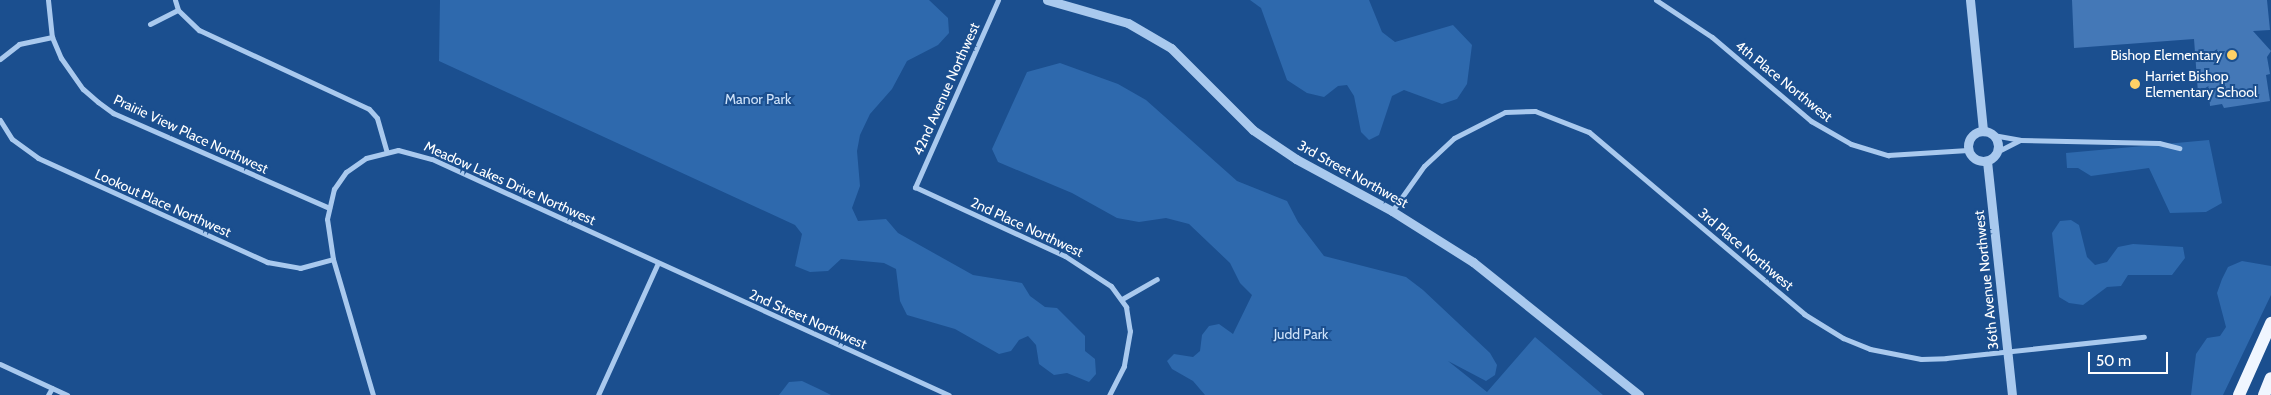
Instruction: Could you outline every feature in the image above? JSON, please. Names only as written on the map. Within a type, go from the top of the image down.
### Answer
[{"type":"main road","points":[[2239,395],[2271,322]]},
{"type":"main road","points":[[2264,395],[2271,378]]},
{"type":"street","name":"Prairie View Place Northwest","points":[[48,0],[52,37],[70,73],[83,89],[113,112],[329,208]]},
{"type":"street","points":[[175,0],[178,10],[200,30],[368,109],[377,118],[387,152]]},
{"type":"street","name":"42nd Avenue Northwest","points":[[915,187],[998,0]]},
{"type":"street","name":"3rd Street Northwest","points":[[1046,0],[1101,14],[1151,35],[1192,67],[1253,130],[1273,145],[1392,210],[1515,294],[1639,395]]},
{"type":"street","name":"4th Place Northwest","points":[[1656,0],[1712,37],[1811,121],[1851,144],[1888,155],[1968,150]]},
{"type":"street","points":[[1970,0],[1983,131]]},
{"type":"street","points":[[150,24],[178,10]]},
{"type":"street","points":[[0,59],[19,44],[52,37]]},
{"type":"street","name":"3rd Place Northwest","points":[[1392,210],[1431,159],[1470,128],[1506,112],[1548,113],[1601,142],[1804,314],[1843,338],[1870,349],[1921,358],[2008,353],[2144,337]]},
{"type":"street","name":"Lookout Place Northwest","points":[[0,120],[2,130],[38,158],[267,262],[292,269],[333,259]]},
{"type":"street","points":[[1983,131],[1968,141],[1968,150],[1976,158],[1987,161],[1996,153],[2020,140]]},
{"type":"street","points":[[1983,131],[2020,140],[2159,143],[2179,148]]},
{"type":"street","points":[[1993,134],[1998,144],[1996,153]]},
{"type":"street","name":"Meadow Lakes Drive Northwest","points":[[373,395],[333,259],[329,208],[346,172],[366,158],[387,152],[418,153],[658,262]]},
{"type":"street","name":"36th Avenue Northwest","points":[[1987,161],[2012,395]]},
{"type":"street","name":"2nd Place Northwest","points":[[915,187],[1079,263],[1122,299]]},
{"type":"street","points":[[598,395],[658,262]]},
{"type":"street","name":"2nd Street Northwest","points":[[658,262],[949,395]]},
{"type":"street","points":[[1109,395],[1116,383],[1130,340],[1130,320],[1122,299],[1157,279]]},
{"type":"street","points":[[0,364],[67,395]]},
{"type":"street","points":[[48,395],[52,388]]},
{"type":"green space","name":"Manor Park","points":[[440,0],[929,0],[948,18],[949,33],[938,45],[907,61],[892,89],[870,114],[860,135],[857,151],[860,186],[852,208],[858,221],[886,219],[898,233],[973,275],[1022,283],[1030,296],[1045,307],[1057,308],[1085,336],[1085,351],[1095,359],[1096,374],[1089,382],[1067,373],[1054,375],[1039,364],[1036,345],[1028,336],[1019,340],[1011,351],[999,354],[955,329],[907,315],[900,301],[896,269],[884,263],[841,259],[828,271],[810,272],[795,266],[802,234],[795,225],[439,61]]},
{"type":"green space","points":[[1250,0],[1369,0],[1382,32],[1395,42],[1453,25],[1472,45],[1467,84],[1457,99],[1442,104],[1404,90],[1392,96],[1379,135],[1369,140],[1361,132],[1354,96],[1347,85],[1338,86],[1324,97],[1307,93],[1287,80],[1261,8]]},
{"type":"green space","name":"Judd Park","points":[[1060,63],[1118,84],[1146,100],[1237,181],[1287,201],[1298,222],[1324,256],[1406,277],[1423,290],[1490,353],[1497,365],[1495,375],[1486,381],[1448,361],[1487,392],[1535,337],[1603,395],[1205,395],[1193,381],[1172,369],[1167,361],[1174,354],[1193,357],[1200,351],[1202,335],[1209,326],[1219,324],[1233,334],[1252,295],[1240,283],[1230,263],[1189,224],[1166,218],[1139,222],[1117,218],[1072,193],[998,162],[992,149],[1027,72]]},
{"type":"green space","points":[[2209,140],[2222,203],[2206,212],[2170,213],[2149,168],[2091,176],[2078,168],[2067,168],[2066,153]]},
{"type":"green space","points":[[2071,220],[2079,225],[2087,257],[2095,265],[2107,262],[2118,247],[2133,244],[2183,247],[2185,258],[2172,275],[2128,275],[2121,286],[2107,287],[2083,305],[2069,303],[2059,297],[2052,233],[2060,221]]},
{"type":"green space","points":[[2242,261],[2271,266],[2271,295],[2223,395],[2191,395],[2196,354],[2207,338],[2220,336],[2226,327],[2217,293],[2222,279],[2228,267]]},
{"type":"green space","points":[[802,381],[831,395],[779,395],[789,382]]},
{"type":"building","name":"Bishop Elementary","points":[[2072,0],[2267,0],[2270,30],[2253,31],[2271,51],[2267,57],[2270,74],[2266,75],[2270,101],[2224,108],[2222,104],[2210,106],[2209,92],[2198,93],[2194,39],[2074,48]]},
{"type":"place","name":"Bishop Elementary","points":[[2232,55]]},
{"type":"place","name":"Harriet Bishop Elementary School","points":[[2135,84]]}]
